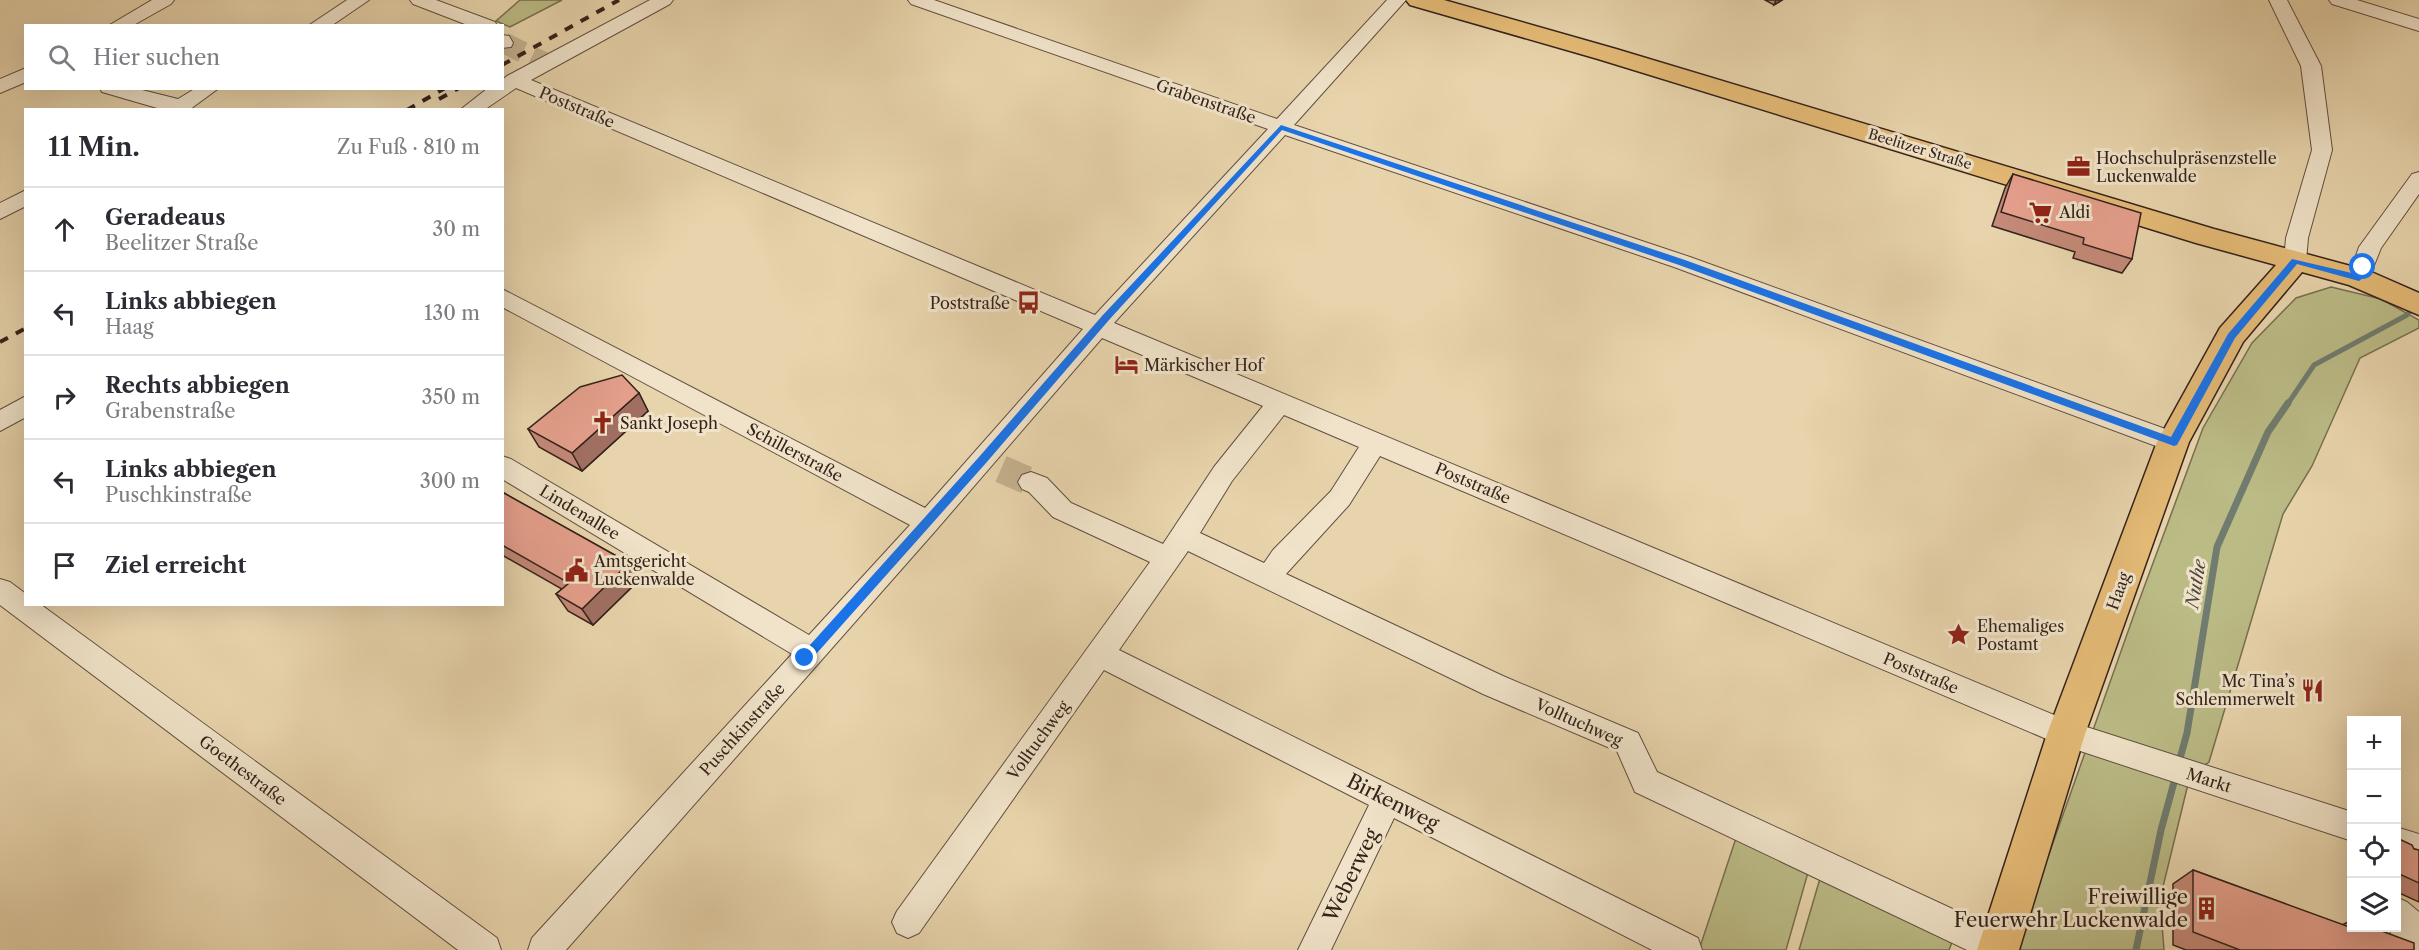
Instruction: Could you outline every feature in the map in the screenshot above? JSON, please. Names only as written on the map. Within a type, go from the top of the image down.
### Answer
[{"type":"main road","name":"Beelitzer Straße","points":[[1418,0],[1606,54],[2206,236],[2359,278],[2412,301]]},
{"type":"main road","name":"Haag","points":[[1999,949],[2066,734],[2174,442],[2231,336],[2295,261]]},
{"type":"street","points":[[121,24],[165,0]]},
{"type":"street","points":[[320,24],[360,0]]},
{"type":"street","points":[[419,0],[483,24]]},
{"type":"street","points":[[506,86],[664,0]]},
{"type":"street","name":"Grabenstraße","points":[[917,0],[1281,127],[1682,262],[2174,442]]},
{"type":"street","name":"Puschkinstraße","points":[[544,950],[928,522],[992,464],[1098,327],[1397,0]]},
{"type":"street","points":[[2278,0],[2311,66],[2322,150],[2297,238],[2295,261]]},
{"type":"street","points":[[2338,0],[2419,25]]},
{"type":"street","points":[[0,65],[24,69]]},
{"type":"street","points":[[0,87],[24,75]]},
{"type":"street","name":"Poststraße","points":[[506,86],[1280,402],[2066,734]]},
{"type":"street","points":[[117,90],[178,108],[207,90]]},
{"type":"street","points":[[473,108],[500,90]]},
{"type":"street","points":[[2359,278],[2370,247],[2419,179]]},
{"type":"street","points":[[0,212],[24,198]]},
{"type":"street","name":"Schillerstraße","points":[[504,298],[928,522]]},
{"type":"street","name":"Volltuchweg","points":[[908,922],[1175,548],[1223,474],[1280,402]]},
{"type":"street","points":[[0,422],[24,406]]},
{"type":"street","points":[[1269,578],[1282,558],[1340,498],[1375,442]]},
{"type":"street","name":"Lindenallee","points":[[504,467],[812,651]]},
{"type":"street","name":"Volltuchweg","points":[[1031,482],[1038,485],[1062,510],[1269,578],[1493,685],[1628,742],[1646,782],[1999,949]]},
{"type":"street","name":"Goethestraße","points":[[0,590],[485,950]]},
{"type":"street","name":"Birkenweg","points":[[1100,654],[1686,950]]},
{"type":"street","name":"Markt","points":[[2066,734],[2347,825]]},
{"type":"street","name":"Weberweg","points":[[1314,950],[1388,799]]},
{"type":"street","points":[[2401,843],[2419,849]]},
{"type":"street","points":[[2401,917],[2408,924],[2405,950]]},
{"type":"green space","points":[[520,0],[562,0],[510,27],[496,21]]},
{"type":"green space","points":[[2331,287],[2381,299],[2419,320],[2419,328],[2360,358],[2312,466],[2283,514],[2209,762],[2190,776],[2160,899],[2164,950],[2015,950],[2203,428],[2252,343],[2296,298]]},
{"type":"green space","points":[[1737,835],[1809,869],[1786,950],[1699,950]]},
{"type":"green space","points":[[1821,875],[1954,937],[1949,950],[1799,950]]},
{"type":"building","points":[[2013,174],[2141,213],[2132,259],[2083,244],[2084,238],[2001,212]]},
{"type":"building","points":[[622,375],[639,393],[572,453],[528,429],[580,387]]},
{"type":"building","name":"Amtsgericht Luckenwalde","points":[[504,493],[629,563],[582,609],[556,594],[569,583],[504,546]]},
{"type":"building","points":[[2401,840],[2419,850],[2419,883],[2401,875]]},
{"type":"building","points":[[2193,870],[2347,926],[2347,932],[2384,932],[2414,943],[2414,950],[2240,950],[2193,932]]},
{"type":"waterway","name":"Nuthe","points":[[2287,405],[2314,365],[2407,315],[2419,300]]},
{"type":"waterway","name":"Nuthe","points":[[2179,762],[2187,733],[2217,547],[2268,432],[2288,403]]},
{"type":"waterway","name":"Nuthe","points":[[2136,950],[2161,830],[2176,775]]},
{"type":"tunnel","points":[[504,43],[545,63]]},
{"type":"tunnel","points":[[1001,469],[1031,482]]},
{"type":"railway","points":[[504,64],[619,0]]},
{"type":"railway","points":[[410,108],[442,90]]},
{"type":"railway","points":[[439,99],[455,90]]},
{"type":"railway","points":[[0,342],[24,329]]},
{"type":"place","name":"Hochschulpräsenzstelle Luckenwalde","points":[[2078,167]]},
{"type":"place","name":"Aldi","points":[[2041,212]]},
{"type":"place","name":"Poststraße","points":[[1028,303]]},
{"type":"place","name":"Märkischer Hof","points":[[1126,365]]},
{"type":"place","name":"Sankt Joseph","points":[[602,423]]},
{"type":"place","name":"Amtsgericht Luckenwalde","points":[[576,570]]},
{"type":"place","name":"Ehemaliges Postamt","points":[[1959,635]]},
{"type":"place","name":"Mc Tina’s Schlemmerwelt","points":[[2313,690]]},
{"type":"place","name":"Freiwillige Feuerwehr Luckenwalde","points":[[2206,908]]},
{"type":"route","points":[[805,658],[983,460],[1106,318],[1281,127],[1682,262],[2174,442],[2231,336],[2278,284],[2295,261],[2359,278],[2363,267]]}]
